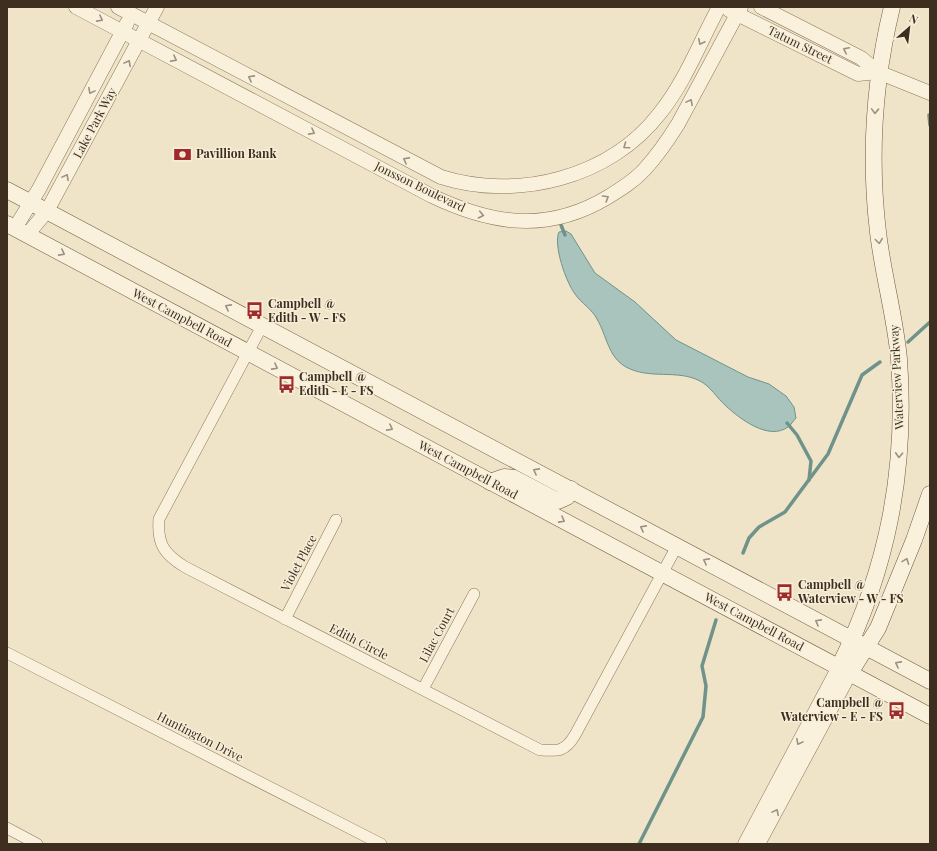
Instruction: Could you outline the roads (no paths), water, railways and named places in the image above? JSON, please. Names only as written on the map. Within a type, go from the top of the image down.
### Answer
[{"type":"main road","name":"Waterview Parkway","points":[[845,670],[852,640],[869,600],[883,553],[893,508],[899,457],[900,400],[898,354],[892,305],[880,248],[875,204],[873,158],[878,72],[892,7]]},
{"type":"main road","points":[[7,190],[930,681]]},
{"type":"main road","name":"West Campbell Road","points":[[16,229],[930,716]]},
{"type":"main road","points":[[490,482],[504,477],[514,478],[558,500],[567,497],[571,490]]},
{"type":"main road","points":[[845,670],[867,648],[878,628],[898,582],[930,494]]},
{"type":"street","name":"Jonsson Boulevard","points":[[76,7],[432,196],[455,207],[475,214],[518,221],[539,221],[575,214],[602,201],[630,183],[643,171],[664,146],[682,117],[739,10]]},
{"type":"street","name":"Jonsson Boulevard","points":[[118,7],[134,11],[148,23],[441,177],[457,182],[480,186],[529,186],[568,177],[588,169],[630,143],[660,114],[676,88],[719,7]]},
{"type":"street","name":"Lake Park Way","points":[[16,229],[47,212],[157,7]]},
{"type":"street","name":"Tatum Street","points":[[723,7],[739,10],[858,74],[878,72]]},
{"type":"street","name":"Tatum Street","points":[[761,7],[861,58],[878,72],[930,94]]},
{"type":"street","name":"Lake Park Way","points":[[16,229],[134,11]]},
{"type":"street","points":[[432,196],[441,177]]},
{"type":"street","name":"Edith Circle","points":[[262,326],[167,502],[159,519],[158,531],[162,546],[169,557],[285,619],[540,750],[557,751],[569,746],[677,546]]},
{"type":"street","name":"Violet Place","points":[[285,619],[336,520]]},
{"type":"street","name":"Lilac Court","points":[[423,689],[474,594]]},
{"type":"street","name":"Huntington Drive","points":[[7,653],[381,844]]},
{"type":"street","points":[[744,844],[845,670]]},
{"type":"street","points":[[758,844],[845,670]]},
{"type":"street","points":[[7,828],[37,844]]},
{"type":"water","points":[[566,231],[571,234],[595,273],[635,302],[676,340],[748,377],[769,384],[786,396],[794,407],[796,418],[791,424],[780,431],[764,430],[755,427],[739,417],[700,381],[691,377],[635,371],[620,363],[615,358],[608,346],[595,315],[577,297],[564,273],[559,254],[558,238],[559,232]]},
{"type":"waterway","points":[[929,115],[930,125]]},
{"type":"waterway","points":[[561,225],[565,235]]},
{"type":"waterway","points":[[908,342],[930,322]]},
{"type":"waterway","points":[[743,553],[749,538],[759,527],[785,512],[828,454],[862,375],[880,362]]},
{"type":"waterway","points":[[787,423],[797,435],[811,461],[809,480]]},
{"type":"waterway","points":[[639,844],[703,717],[706,686],[702,666],[716,620]]},
{"type":"place","name":"Pavillion Bank","points":[[183,154]]},
{"type":"place","name":"Campbell @ Edith - W - FS","points":[[255,311]]},
{"type":"place","name":"Campbell @ Edith - E - FS","points":[[286,384]]},
{"type":"place","name":"Campbell @ Waterview - W - FS","points":[[785,592]]},
{"type":"place","name":"Campbell @ Waterview - E - FS","points":[[896,710]]}]
